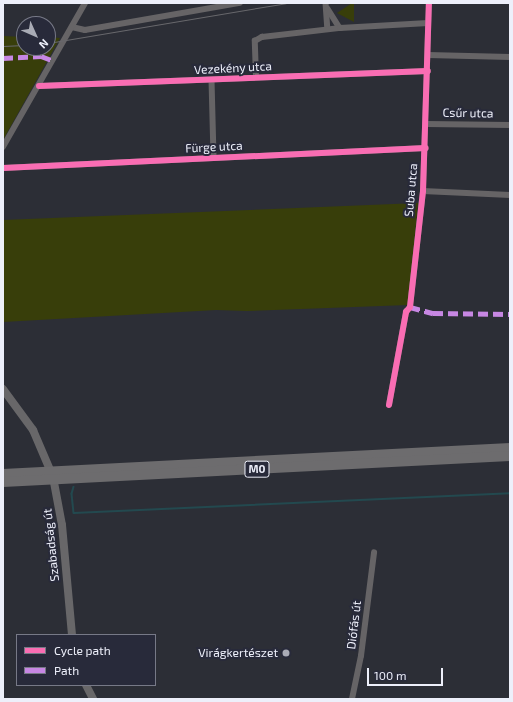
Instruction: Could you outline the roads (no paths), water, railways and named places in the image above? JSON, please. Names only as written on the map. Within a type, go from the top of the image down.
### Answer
[{"type":"highway","name":"M0","points":[[3,474],[510,448]]},
{"type":"highway","name":"M0","points":[[3,482],[510,456]]},
{"type":"street","points":[[3,147],[85,3]]},
{"type":"street","points":[[72,28],[85,30],[126,21],[240,3]]},
{"type":"street","name":"Suba utca","points":[[389,405],[406,312],[410,307],[423,191],[426,148],[429,3]]},
{"type":"street","points":[[326,5],[340,28]]},
{"type":"street","points":[[326,5],[328,29]]},
{"type":"street","points":[[256,77],[255,42],[262,37],[328,29],[428,23]]},
{"type":"street","points":[[428,56],[510,57]]},
{"type":"street","name":"Vezekény utca","points":[[39,86],[428,72]]},
{"type":"street","points":[[212,80],[214,158]]},
{"type":"street","name":"Csűr utca","points":[[426,124],[510,125]]},
{"type":"street","name":"Fürge utca","points":[[3,168],[426,148]]},
{"type":"street","points":[[423,191],[510,194]]},
{"type":"street","name":"Szabadság út","points":[[3,389],[27,421],[44,455],[58,499],[72,634]]},
{"type":"street","name":"Diófás út","points":[[352,699],[361,656],[374,553]]},
{"type":"street","points":[[86,686],[93,699]]},
{"type":"waterway","points":[[74,487],[72,494],[74,513],[510,493]]},
{"type":"tram line","points":[[56,42],[286,3]]},
{"type":"tram line","points":[[3,46],[16,45]]},
{"type":"place","name":"Virágkertészet","points":[[286,653]]}]
